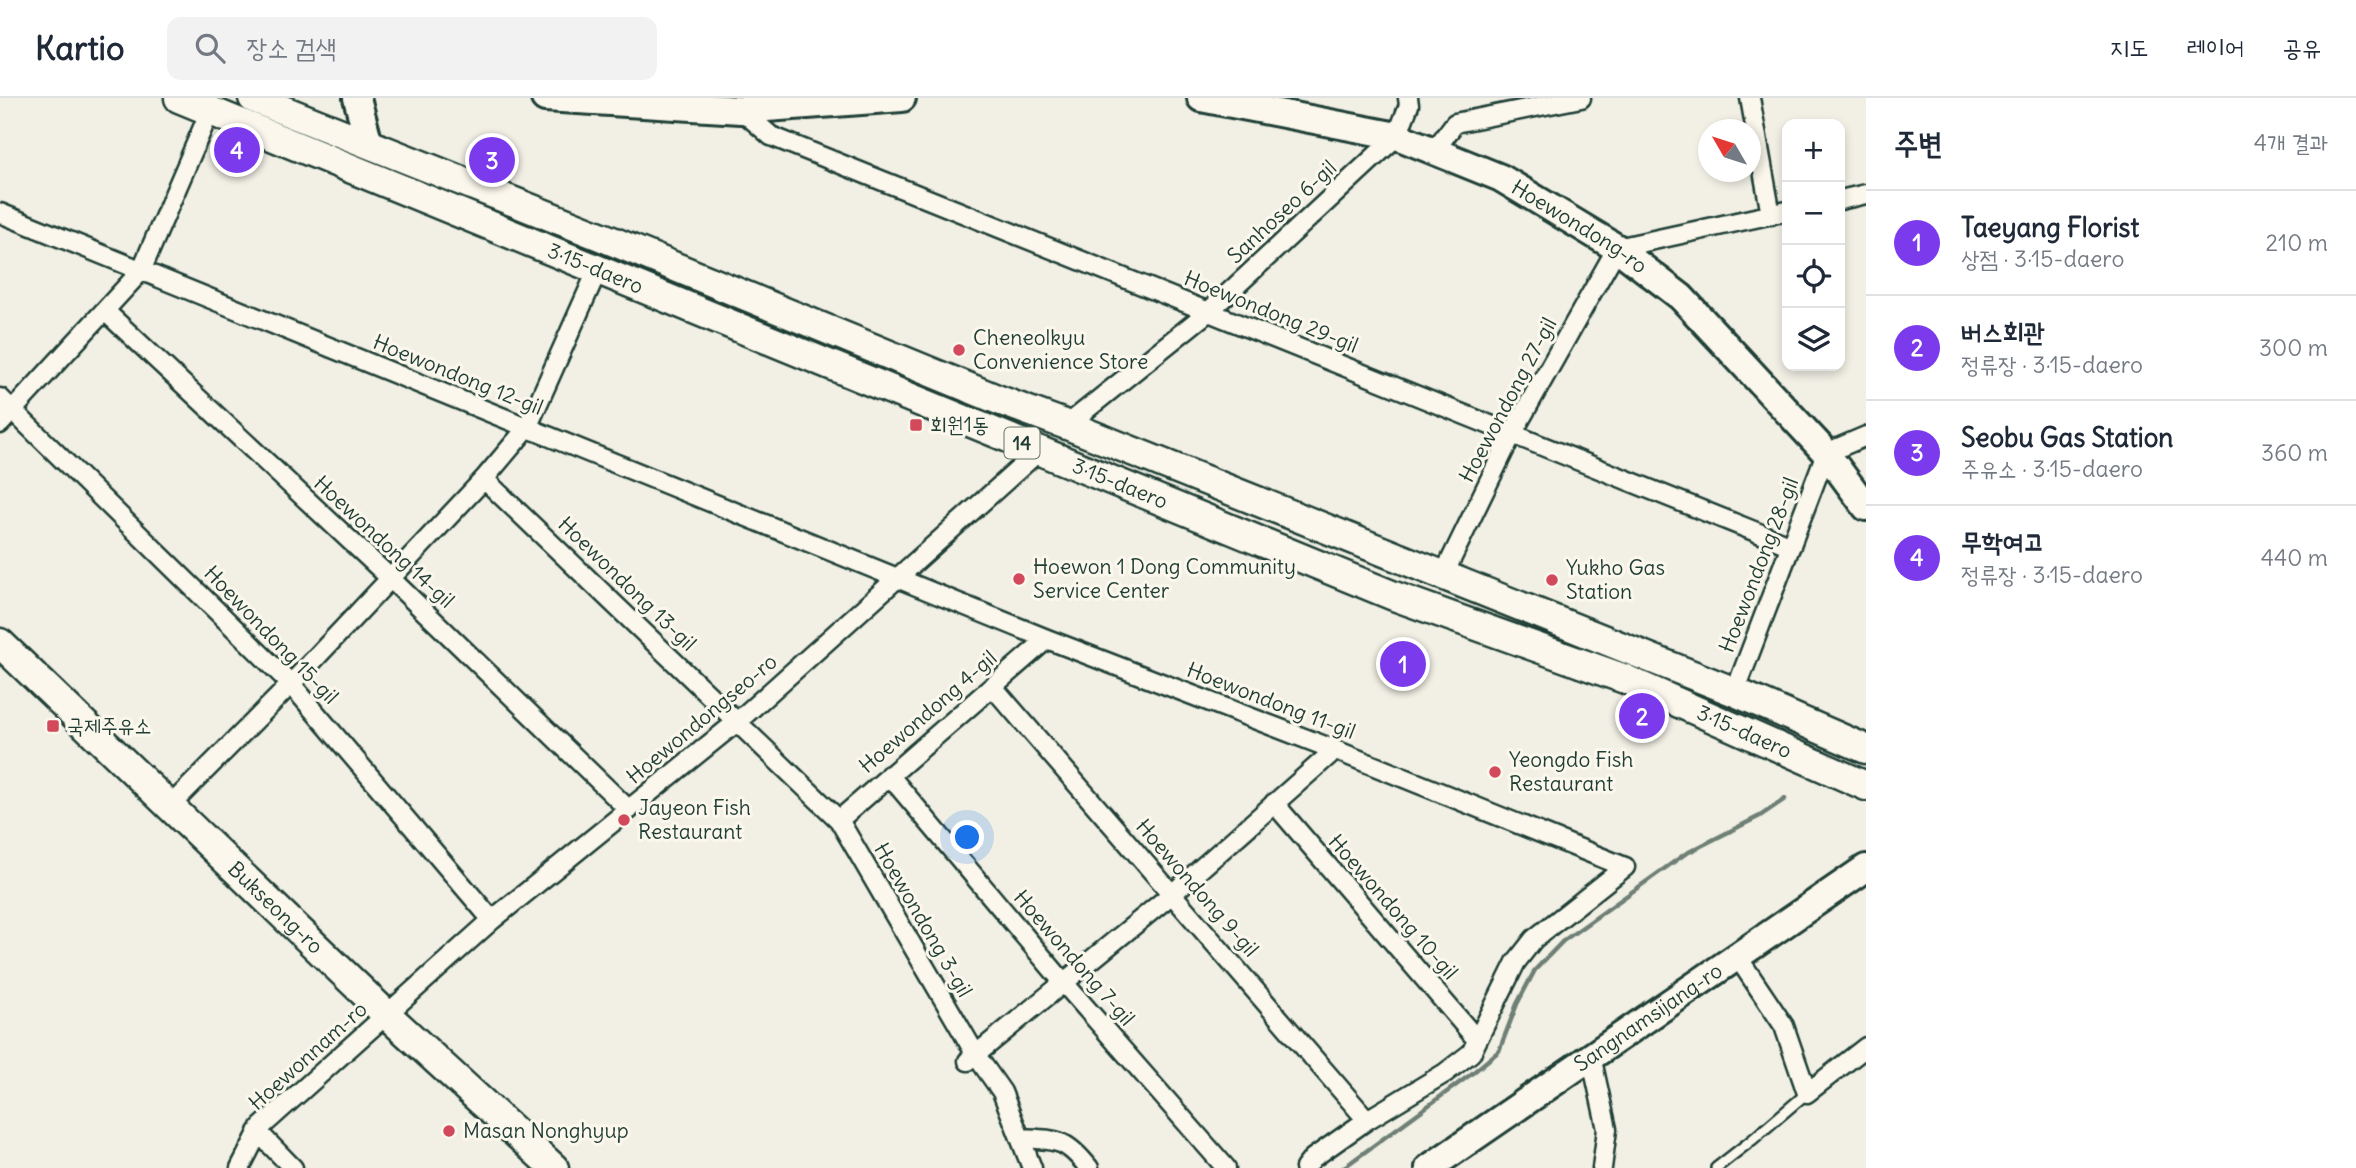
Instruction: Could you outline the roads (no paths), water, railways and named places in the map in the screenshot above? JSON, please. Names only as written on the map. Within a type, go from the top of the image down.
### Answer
[{"type":"main road","name":"3·15-daero","points":[[179,98],[1394,596],[1625,680],[1866,786]]},
{"type":"main road","name":"3·15-daero","points":[[253,98],[999,400],[1735,692],[1866,749]]},
{"type":"main road","points":[[357,98],[369,144]]},
{"type":"main road","points":[[545,98],[644,101],[741,110],[902,98]]},
{"type":"main road","name":"Hoewondong-ro","points":[[1201,98],[1397,136],[1501,178],[1617,248],[1681,297],[1826,453],[1866,507]]},
{"type":"main road","name":"Bukseong-ro","points":[[0,643],[387,1015],[554,1168]]},
{"type":"main road","name":"Sangnamsijang-ro","points":[[1429,1168],[1866,867]]},
{"type":"street","name":"Sanhoseo 6-gil","points":[[1067,425],[1208,312],[1397,136],[1409,105],[1408,98]]},
{"type":"street","points":[[1434,151],[1455,123],[1581,98]]},
{"type":"street","points":[[1617,248],[1779,213],[1751,98]]},
{"type":"street","name":"Hoewondong 29-gil","points":[[741,110],[771,136],[1791,546]]},
{"type":"street","points":[[0,424],[6,404],[105,311],[141,271],[210,111]]},
{"type":"street","points":[[1845,199],[1866,194]]},
{"type":"street","name":"Hoewondong 12-gil","points":[[0,213],[899,579]]},
{"type":"street","name":"Hoewondong 27-gil","points":[[1443,576],[1512,434],[1617,248]]},
{"type":"street","points":[[170,806],[291,684],[484,479],[527,428],[598,269]]},
{"type":"street","name":"Hoewondong 14-gil","points":[[105,311],[389,577],[629,810]]},
{"type":"street","name":"Hoewondong 15-gil","points":[[6,404],[291,684],[492,919]]},
{"type":"street","points":[[1826,453],[1866,436]]},
{"type":"street","name":"Hoewondongseo-ro","points":[[387,1015],[492,919],[737,721],[899,579],[1040,450]]},
{"type":"street","name":"Hoewondong 28-gil","points":[[1735,692],[1826,453]]},
{"type":"street","name":"Hoewondong 13-gil","points":[[484,479],[737,721]]},
{"type":"street","name":"Hoewondong 11-gil","points":[[899,579],[1625,867],[1534,939],[1516,962],[1478,1040]]},
{"type":"street","name":"Hoewondong 4-gil","points":[[839,820],[1047,639]]},
{"type":"street","name":"Hoewondong 9-gil","points":[[993,687],[1367,1119]]},
{"type":"street","name":"Hoewondong 3-gil","points":[[737,721],[839,820],[972,1058],[1002,1092],[1032,1168]]},
{"type":"street","points":[[972,1058],[1172,894],[1335,750]]},
{"type":"street","name":"Hoewondong 7-gil","points":[[889,775],[1064,983],[1226,1168]]},
{"type":"street","name":"Hoewondong 10-gil","points":[[1274,803],[1478,1040]]},
{"type":"street","points":[[1737,956],[1784,1026],[1807,1093],[1866,1047]]},
{"type":"street","name":"Hoewonnam-ro","points":[[240,1168],[261,1127],[387,1015]]},
{"type":"street","points":[[1305,1168],[1313,1158],[1367,1119],[1445,1073],[1471,1053],[1478,1040]]},
{"type":"street","points":[[1591,1056],[1607,1129],[1602,1168]]},
{"type":"street","points":[[258,1132],[293,1168]]},
{"type":"street","points":[[1021,1138],[1063,1143],[1089,1168]]},
{"type":"lane","points":[[1716,1168],[1807,1093]]},
{"type":"waterway","points":[[1343,1168],[1499,1051],[1517,1004],[1535,970],[1563,941],[1685,854],[1760,816],[1785,799]]},
{"type":"place","name":"무학여고","points":[[237,150]]},
{"type":"place","name":"Seobu Gas Station","points":[[492,160]]},
{"type":"place","name":"Cheneolkyu Convenience Store","points":[[959,350]]},
{"type":"place","name":"회원1동","points":[[916,425]]},
{"type":"place","name":"Hoewon 1 Dong Community Service Center","points":[[1019,579]]},
{"type":"place","name":"Yukho Gas Station","points":[[1552,580]]},
{"type":"place","name":"Taeyang Florist","points":[[1403,664]]},
{"type":"place","name":"버스회관","points":[[1642,716]]},
{"type":"place","name":"국제주유소","points":[[53,726]]},
{"type":"place","name":"Yeongdo Fish Restaurant","points":[[1495,772]]},
{"type":"place","name":"Jayeon Fish Restaurant","points":[[624,820]]},
{"type":"place","name":"Masan Nonghyup","points":[[449,1131]]}]
